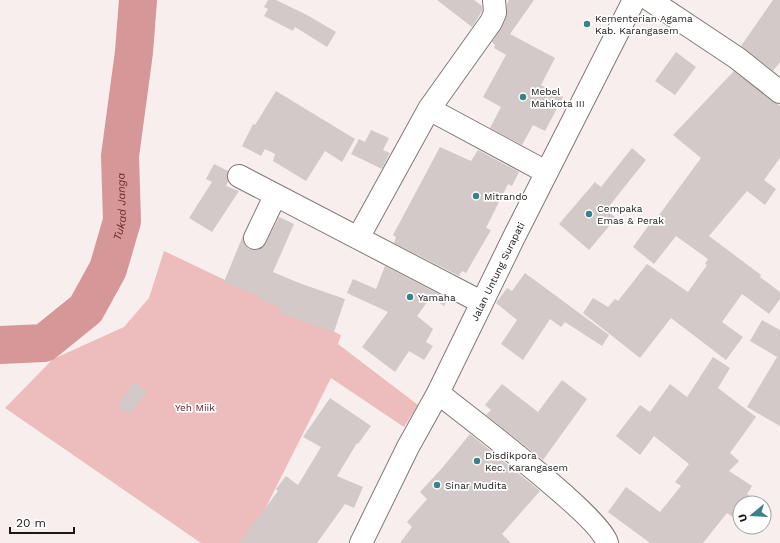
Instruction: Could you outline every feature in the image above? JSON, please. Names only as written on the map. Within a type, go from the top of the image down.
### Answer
[{"type":"main road","points":[[358,238],[429,109],[491,22],[495,13],[494,0]]},
{"type":"main road","name":"Jalan Untung Surapati","points":[[361,543],[408,447],[438,393],[481,302],[634,0]]},
{"type":"main road","points":[[650,0],[737,58],[780,92]]},
{"type":"main road","points":[[429,109],[546,172]]},
{"type":"main road","points":[[239,176],[481,302]]},
{"type":"main road","points":[[255,238],[275,196]]},
{"type":"main road","points":[[438,393],[504,445],[554,488],[597,527],[606,537],[607,543]]},
{"type":"green space","name":"Yeh Miik","points":[[164,251],[341,335],[338,344],[418,405],[404,427],[331,378],[248,543],[201,543],[5,408],[53,359],[124,327],[149,298]]},
{"type":"building","points":[[268,0],[276,0],[307,15],[336,32],[327,47],[295,27],[293,31],[264,16],[268,9],[264,7]]},
{"type":"building","points":[[437,0],[474,0],[482,6],[482,11],[472,27]]},
{"type":"building","points":[[509,0],[534,0],[510,34],[555,58],[541,85],[563,97],[545,131],[533,125],[522,145],[490,128],[501,107],[483,97],[506,55],[494,48],[495,45],[492,42],[506,18],[507,4]]},
{"type":"building","points":[[773,0],[780,0],[780,62],[773,71],[741,46]]},
{"type":"building","points":[[676,52],[696,67],[675,95],[655,81]]},
{"type":"building","points":[[734,71],[780,106],[780,158],[764,180],[776,189],[765,205],[747,191],[709,236],[761,275],[760,277],[780,292],[780,299],[769,314],[742,294],[722,322],[743,337],[726,360],[671,318],[640,358],[583,313],[593,298],[608,307],[615,299],[618,301],[647,264],[688,292],[707,265],[705,264],[708,259],[676,236],[654,264],[633,247],[649,225],[651,226],[701,158],[673,135]]},
{"type":"building","points":[[276,91],[355,139],[342,162],[325,151],[306,181],[273,161],[275,154],[265,149],[261,156],[242,146],[253,124],[255,125]]},
{"type":"building","points":[[371,130],[389,138],[383,150],[390,153],[382,169],[351,154],[359,139],[365,142]]},
{"type":"building","points":[[440,147],[471,161],[478,150],[519,172],[512,186],[508,184],[486,228],[491,230],[466,273],[462,271],[459,276],[394,243],[396,237],[393,235]]},
{"type":"building","name":"Cempaka Emas & Perak","points":[[632,148],[646,160],[606,210],[616,218],[589,250],[559,224],[595,182],[601,187]]},
{"type":"building","points":[[214,164],[228,171],[228,182],[226,186],[239,191],[212,232],[189,218],[212,182],[206,179]]},
{"type":"building","points":[[279,217],[294,224],[273,272],[345,299],[334,332],[279,313],[281,308],[259,299],[260,297],[224,282],[244,233],[243,239],[245,245],[249,249],[256,250],[262,248]]},
{"type":"building","points":[[385,266],[448,299],[444,306],[431,297],[417,316],[433,329],[426,342],[433,346],[424,360],[409,351],[395,372],[362,347],[388,312],[347,293],[353,279],[376,289]]},
{"type":"building","points":[[525,273],[609,335],[602,346],[565,322],[561,327],[550,319],[523,360],[501,344],[517,320],[496,303],[507,288],[512,291]]},
{"type":"building","points":[[762,320],[780,330],[780,426],[747,407],[777,357],[750,341]]},
{"type":"building","points":[[713,357],[730,368],[718,388],[756,417],[730,453],[739,461],[729,471],[752,486],[747,494],[749,495],[732,495],[732,516],[727,513],[703,543],[650,543],[608,512],[626,487],[660,512],[681,486],[675,482],[689,464],[654,436],[640,455],[616,436],[640,405],[650,412],[670,384],[687,397]]},
{"type":"building","points":[[562,380],[587,399],[543,460],[486,415],[491,410],[485,405],[502,384],[538,412]]},
{"type":"building","points":[[134,382],[147,392],[129,415],[117,406]]},
{"type":"building","points":[[330,398],[371,426],[358,444],[357,443],[337,476],[363,487],[354,508],[345,504],[317,543],[239,543],[278,491],[276,489],[286,476],[298,485],[321,447],[303,437]]},
{"type":"building","points":[[470,434],[540,491],[502,534],[511,543],[400,543],[412,527],[407,522],[427,499],[420,492]]},
{"type":"waterway","name":"Tukad Janga","points":[[0,345],[44,343],[86,309],[108,269],[122,221],[120,156],[134,52],[138,0]]},
{"type":"place","name":"Kementerian Agama Kab. Karangasem","points":[[587,24]]},
{"type":"place","name":"Mebel Mahkota III","points":[[523,97]]},
{"type":"place","name":"Mitrando","points":[[476,196]]},
{"type":"place","name":"Cempaka Emas & Perak","points":[[589,214]]},
{"type":"place","name":"Yamaha","points":[[410,297]]},
{"type":"place","name":"Disdikpora Kec. Karangasem","points":[[477,461]]},
{"type":"place","name":"Sinar Mudita","points":[[437,485]]}]
